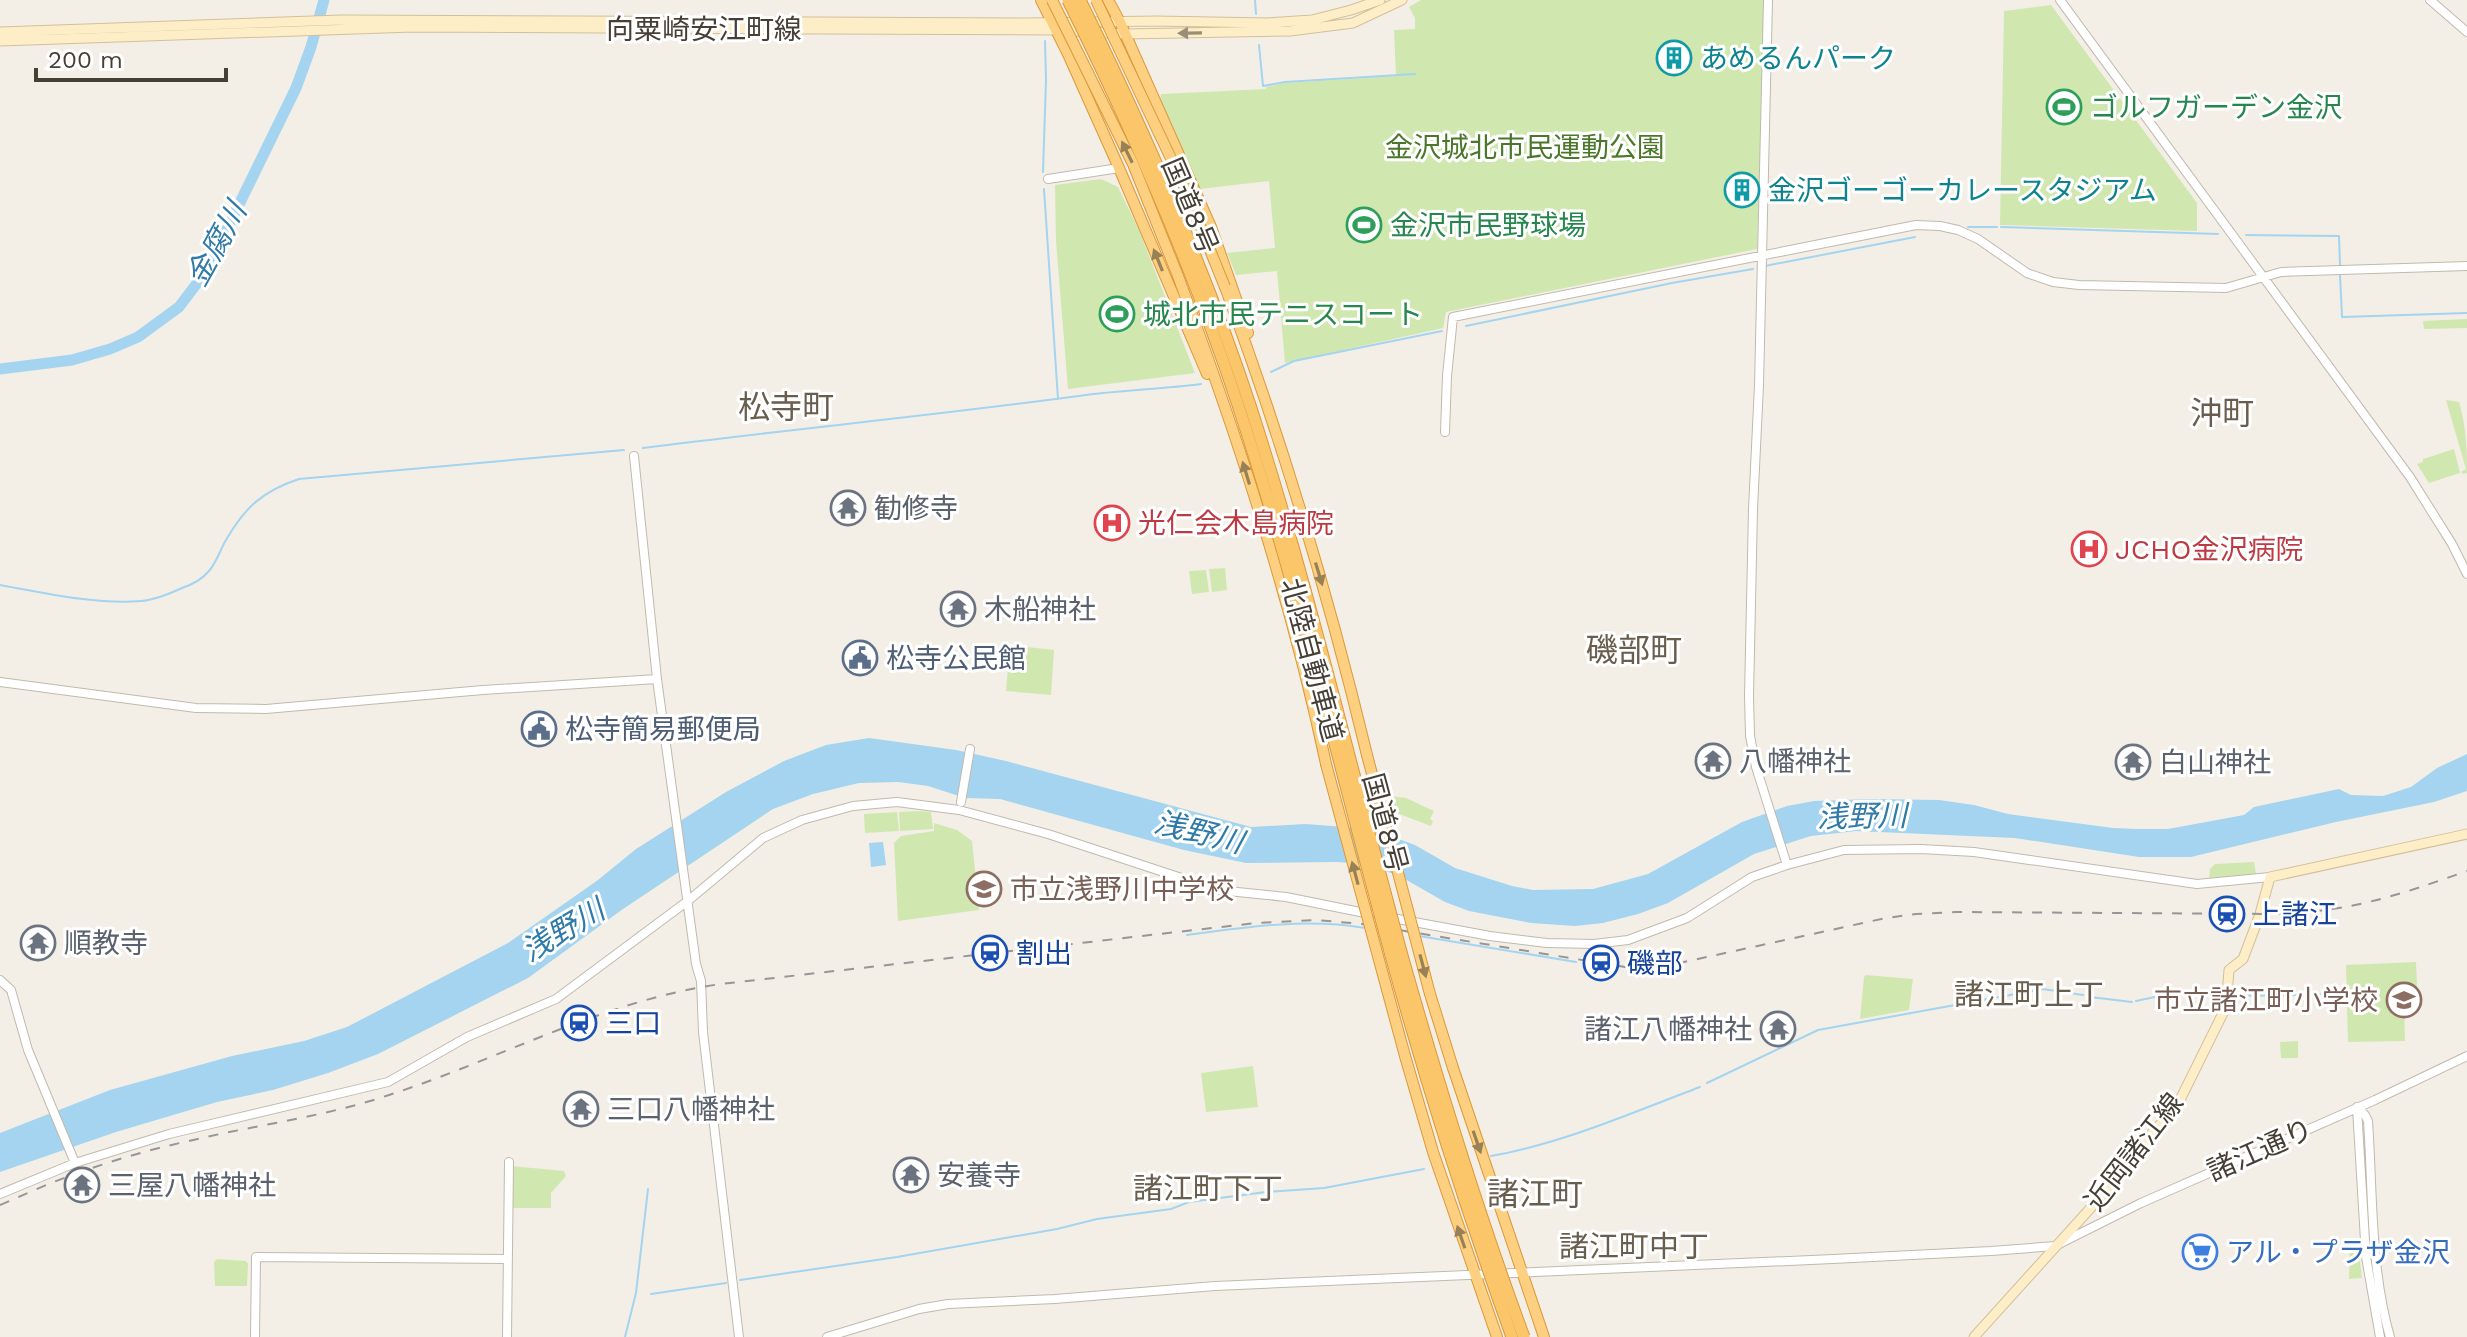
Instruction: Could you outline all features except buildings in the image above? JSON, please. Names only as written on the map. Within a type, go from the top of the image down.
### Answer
[{"type":"highway","points":[[1041,0],[1119,168],[1234,434]]},
{"type":"highway","name":"国道8号","points":[[1052,0],[1133,164],[1178,276],[1234,434],[1311,693],[1326,764],[1405,1056],[1433,1152],[1497,1337]]},
{"type":"highway","name":"北陸自動車道","points":[[1068,0],[1104,71],[1160,199],[1193,278],[1238,406],[1293,587],[1411,1028],[1466,1205],[1512,1337]]},
{"type":"highway","name":"北陸自動車道","points":[[1080,0],[1176,207],[1216,308],[1249,404],[1307,596],[1403,958],[1450,1121],[1524,1337]]},
{"type":"highway","name":"国道8号","points":[[1096,0],[1184,186],[1225,287],[1265,399],[1325,594],[1430,994],[1544,1337]]},
{"type":"highway","points":[[1108,0],[1211,227],[1249,335],[1265,399]]},
{"type":"main road","name":"向粟崎安江町線","points":[[0,41],[340,24],[1054,26],[1120,22],[1293,22],[1351,10],[1380,0]]},
{"type":"main road","name":"向粟崎安江町線","points":[[1054,26],[1125,34],[1270,32],[1353,23],[1402,0]]},
{"type":"main road","name":"向粟崎安江町線","points":[[0,32],[297,26]]},
{"type":"main road","points":[[2270,877],[2467,834]]},
{"type":"main road","name":"近岡諸江線","points":[[1974,1337],[2106,1191],[2127,1162],[2177,1106],[2188,1079],[2221,1020],[2226,1007],[2229,970],[2243,959],[2270,877]]},
{"type":"street","points":[[1768,0],[1749,696],[1750,736],[1756,767],[1786,860]]},
{"type":"street","points":[[2060,0],[2410,477],[2467,574]]},
{"type":"street","points":[[2430,0],[2467,32]]},
{"type":"street","points":[[1048,179],[1119,168]]},
{"type":"street","points":[[1445,432],[1453,317],[1924,224],[1966,233],[2027,273],[2065,284],[2219,289],[2281,272],[2467,266]]},
{"type":"street","points":[[634,456],[657,679],[696,964],[701,981],[703,1032],[739,1337]]},
{"type":"street","points":[[0,682],[196,708],[266,709],[657,679]]},
{"type":"street","points":[[961,802],[970,749]]},
{"type":"street","points":[[0,1194],[75,1163],[196,1126],[388,1082],[467,1037],[556,999],[689,900],[763,838],[802,820],[853,806],[897,802],[959,810],[1003,820],[1218,890],[1286,897],[1490,936],[1547,943],[1594,944],[1628,940],[1687,918],[1739,884],[1786,860],[1844,850],[1921,849],[2005,856],[2197,884],[2270,877]]},
{"type":"street","points":[[0,980],[11,990],[28,1050],[75,1163]]},
{"type":"street","name":"諸江通り","points":[[2055,1246],[2141,1203],[2467,1056]]},
{"type":"street","points":[[2357,1107],[2366,1257],[2380,1337]]},
{"type":"street","points":[[2357,1107],[2368,1121],[2376,1263],[2390,1337]]},
{"type":"street","points":[[507,1337],[509,1162]]},
{"type":"street","points":[[827,1337],[919,1309],[948,1304],[1215,1286],[2055,1246]]},
{"type":"street","points":[[255,1337],[256,1257],[508,1259]]},
{"type":"green space","name":"金沢城北市民運動公園","points":[[1421,0],[1765,0],[1757,249],[1446,312],[1443,328],[1285,363],[1277,271],[1236,275],[1227,253],[1275,248],[1269,181],[1200,189],[1160,99],[1161,94],[1266,89],[1285,83],[1396,76],[1394,30],[1415,29],[1415,18],[1409,7]]},
{"type":"green space","name":"ゴルフガーデン金沢","points":[[2051,5],[2197,203],[2197,231],[2000,225],[2004,11]]},
{"type":"green space","name":"城北市民テニスコート","points":[[1101,179],[1118,187],[1139,230],[1195,373],[1068,389],[1056,241],[1055,185]]},
{"type":"green space","points":[[2467,319],[2467,328],[2424,329],[2423,321]]},
{"type":"green space","points":[[2446,400],[2459,402],[2466,437],[2467,473],[2461,472],[2466,469]]},
{"type":"green space","points":[[2454,449],[2460,473],[2429,483],[2417,464]]},
{"type":"green space","points":[[1225,568],[1227,590],[1212,592],[1209,569]]},
{"type":"green space","points":[[1206,570],[1209,592],[1192,594],[1189,571]]},
{"type":"green space","points":[[1010,645],[1054,650],[1051,695],[1006,691]]},
{"type":"green space","points":[[1391,796],[1406,798],[1434,811],[1431,826],[1394,812]]},
{"type":"green space","points":[[897,812],[899,831],[865,833],[864,814]]},
{"type":"green space","points":[[899,812],[931,812],[933,829],[900,831]]},
{"type":"green space","points":[[934,823],[957,830],[972,841],[979,910],[898,921],[894,843],[901,836],[934,831]]},
{"type":"green space","points":[[2254,862],[2256,874],[2209,878],[2210,869],[2215,864]]},
{"type":"green space","points":[[2416,962],[2418,1005],[2404,1005],[2405,1041],[2348,1042],[2346,965]]},
{"type":"green space","points":[[1866,975],[1913,979],[1909,1010],[1860,1019]]},
{"type":"green space","points":[[2298,1041],[2298,1058],[2281,1058],[2280,1042]]},
{"type":"green space","points":[[1253,1066],[1258,1107],[1206,1112],[1201,1073]]},
{"type":"green space","points":[[511,1166],[564,1171],[566,1176],[551,1193],[551,1208],[512,1208]]},
{"type":"green space","points":[[2350,1239],[2357,1239],[2362,1278],[2349,1279]]},
{"type":"green space","points":[[217,1259],[246,1261],[247,1286],[215,1286],[214,1262]]},
{"type":"water","name":"浅野川","points":[[869,738],[956,750],[1006,761],[1251,827],[1306,824],[1371,829],[1415,845],[1455,868],[1533,890],[1593,889],[1648,874],[1742,822],[1787,806],[1814,801],[1939,800],[2008,814],[2113,828],[2168,829],[2244,815],[2254,807],[2339,789],[2351,795],[2383,796],[2411,787],[2437,768],[2467,754],[2467,791],[2434,802],[2191,857],[2139,857],[2015,838],[1856,831],[1811,836],[1754,854],[1668,903],[1603,923],[1575,926],[1531,923],[1469,911],[1369,864],[1246,863],[1184,850],[1000,799],[965,798],[928,786],[898,782],[859,783],[813,794],[773,809],[623,909],[528,978],[378,1054],[273,1090],[217,1102],[116,1132],[0,1172],[0,1133],[110,1090],[232,1056],[304,1041],[347,1027],[508,943],[598,880],[636,849],[726,792],[784,761],[826,745]]},
{"type":"water","points":[[883,842],[886,865],[871,867],[869,843]]},
{"type":"waterway","name":"金腐川","points":[[0,369],[72,360],[110,349],[138,337],[179,307],[207,270],[296,88],[324,0]]},
{"type":"waterway","points":[[1255,0],[1256,14]]},
{"type":"waterway","points":[[1043,172],[1045,41]]},
{"type":"waterway","points":[[1259,45],[1263,86],[1415,74]]},
{"type":"waterway","points":[[1044,189],[1058,399]]},
{"type":"waterway","points":[[1968,227],[1997,227]]},
{"type":"waterway","points":[[2001,227],[2218,234]]},
{"type":"waterway","points":[[2246,235],[2339,236],[2340,265]]},
{"type":"waterway","points":[[1765,266],[1915,237]]},
{"type":"waterway","points":[[1466,326],[1753,269]]},
{"type":"waterway","points":[[2340,275],[2342,317],[2467,313]]},
{"type":"waterway","points":[[1271,372],[1294,361],[1442,331]]},
{"type":"waterway","points":[[643,448],[1100,393],[1201,384]]},
{"type":"waterway","points":[[0,585],[89,600],[124,602],[151,599],[203,577],[248,509],[275,489],[299,479],[624,450]]},
{"type":"waterway","points":[[1187,935],[1298,924],[1365,928]]},
{"type":"waterway","points":[[1419,936],[1576,962]]},
{"type":"waterway","points":[[1707,1083],[1818,1030],[2043,989],[2083,995]]},
{"type":"waterway","points":[[2136,1001],[2183,991],[2222,996]]},
{"type":"waterway","points":[[2231,996],[2338,994]]},
{"type":"waterway","points":[[2090,997],[2132,1002]]},
{"type":"waterway","points":[[1491,1156],[1571,1135],[1700,1087]]},
{"type":"waterway","points":[[740,1280],[897,1257],[1097,1219],[1171,1209],[1189,1202],[1324,1188],[1424,1169]]},
{"type":"waterway","points":[[625,1337],[636,1293],[648,1189]]},
{"type":"waterway","points":[[651,1294],[726,1283]]},
{"type":"railway","points":[[0,1205],[58,1180],[142,1152],[364,1103],[430,1081],[594,1017],[678,992],[721,984],[1256,923],[1317,920],[1362,924],[1625,967],[1661,967],[1916,914],[2306,912],[2375,900],[2467,871]]},
{"type":"place","name":"あめるんパーク","points":[[1674,58]]},
{"type":"place","name":"ゴルフガーデン金沢","points":[[2064,107]]},
{"type":"place","name":"金沢ゴーゴーカレースタジアム","points":[[1742,190]]},
{"type":"place","name":"金沢市民野球場","points":[[1364,225]]},
{"type":"place","name":"城北市民テニスコート","points":[[1117,314]]},
{"type":"place","name":"勧修寺","points":[[848,508]]},
{"type":"place","name":"光仁会木島病院","points":[[1112,523]]},
{"type":"place","name":"JCHO金沢病院","points":[[2089,549]]},
{"type":"place","name":"木船神社","points":[[958,609]]},
{"type":"place","name":"松寺公民館","points":[[860,658]]},
{"type":"place","name":"松寺簡易郵便局","points":[[539,729]]},
{"type":"place","name":"八幡神社","points":[[1713,761]]},
{"type":"place","name":"白山神社","points":[[2133,762]]},
{"type":"place","name":"市立浅野川中学校","points":[[984,889]]},
{"type":"place","name":"上諸江","points":[[2227,914]]},
{"type":"place","name":"順教寺","points":[[38,943]]},
{"type":"place","name":"割出","points":[[990,953]]},
{"type":"place","name":"磯部","points":[[1601,963]]},
{"type":"place","name":"市立諸江町小学校","points":[[2404,1000]]},
{"type":"place","name":"三口","points":[[579,1023]]},
{"type":"place","name":"諸江八幡神社","points":[[1778,1029]]},
{"type":"place","name":"三口八幡神社","points":[[581,1109]]},
{"type":"place","name":"安養寺","points":[[911,1175]]},
{"type":"place","name":"三屋八幡神社","points":[[82,1185]]},
{"type":"place","name":"アル・プラザ金沢","points":[[2200,1252]]},
{"type":"district","name":"松寺町","points":[[786,407]]},
{"type":"district","name":"沖町","points":[[2222,413]]},
{"type":"district","name":"磯部町","points":[[1634,650]]},
{"type":"district","name":"諸江町上丁","points":[[2029,994]]},
{"type":"district","name":"諸江町下丁","points":[[1208,1188]]},
{"type":"district","name":"諸江町","points":[[1535,1194]]},
{"type":"district","name":"諸江町中丁","points":[[1634,1246]]}]
